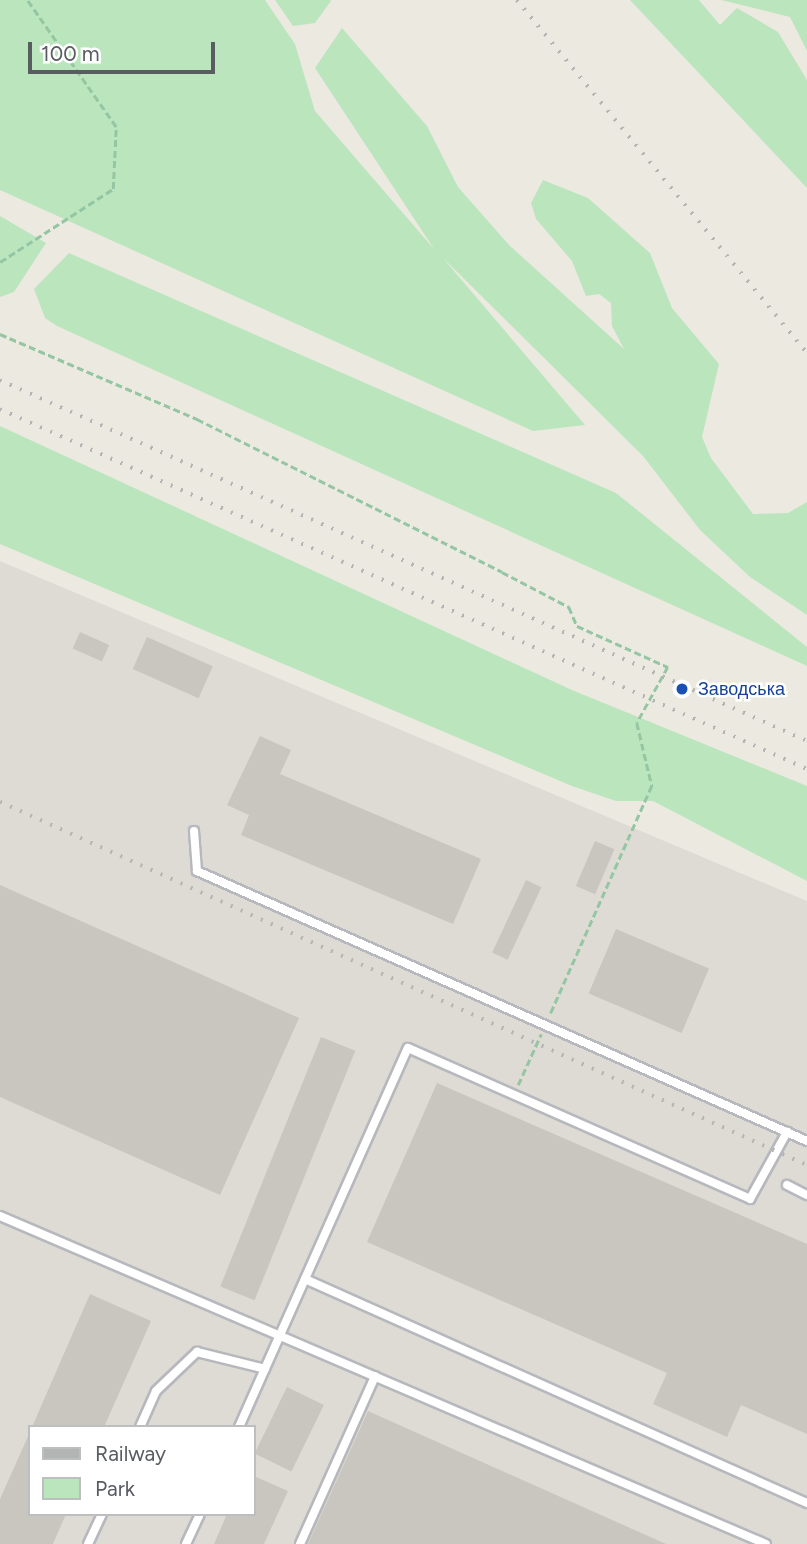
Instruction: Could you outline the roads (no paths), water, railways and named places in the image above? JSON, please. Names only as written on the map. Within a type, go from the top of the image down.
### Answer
[{"type":"lane","points":[[194,831],[197,871],[807,1141]]},
{"type":"lane","points":[[240,1425],[408,1048],[750,1199],[787,1132]]},
{"type":"lane","points":[[787,1185],[807,1195]]},
{"type":"lane","points":[[0,1216],[766,1544]]},
{"type":"lane","points":[[305,1279],[807,1503]]},
{"type":"lane","points":[[141,1425],[156,1391],[197,1352],[265,1368]]},
{"type":"lane","points":[[300,1544],[375,1376]]},
{"type":"lane","points":[[88,1544],[101,1516]]},
{"type":"lane","points":[[186,1544],[199,1516]]},
{"type":"railway","points":[[517,0],[807,353]]},
{"type":"railway","points":[[0,380],[807,741]]},
{"type":"railway","points":[[0,409],[807,769]]},
{"type":"railway","points":[[0,802],[807,1165]]},
{"type":"place","name":"Заводська","points":[[682,689]]}]
